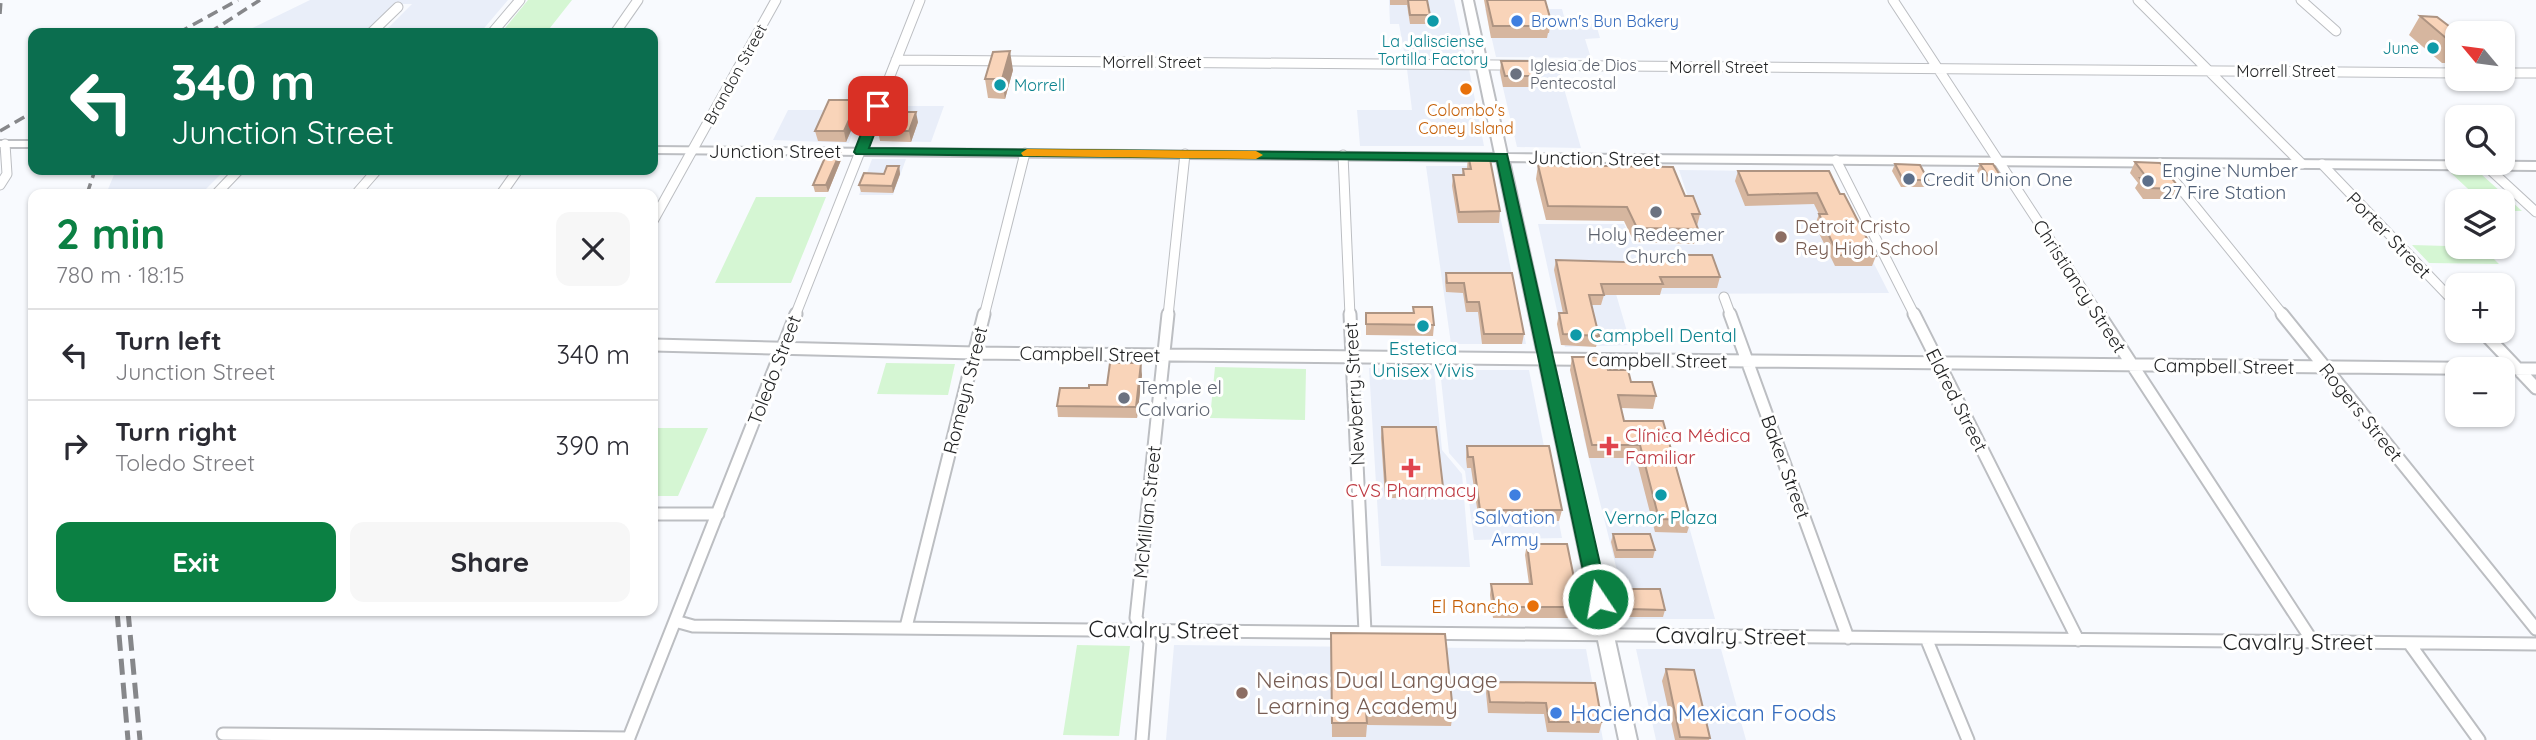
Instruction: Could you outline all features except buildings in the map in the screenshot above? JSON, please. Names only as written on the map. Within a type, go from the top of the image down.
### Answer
[{"type":"street","points":[[496,28],[520,0]]},
{"type":"street","points":[[618,28],[638,0]]},
{"type":"street","name":"Brandon Street","points":[[658,212],[776,0]]},
{"type":"street","name":"Toledo Street","points":[[629,739],[920,0]]},
{"type":"street","points":[[1468,0],[1628,740]]},
{"type":"street","name":"Christiancy Street","points":[[1893,0],[2313,642]]},
{"type":"street","points":[[2138,0],[2302,164]]},
{"type":"street","points":[[2301,0],[2336,31]]},
{"type":"street","points":[[376,28],[398,7]]},
{"type":"street","name":"Morrell Street","points":[[897,60],[2445,73]]},
{"type":"street","points":[[2515,73],[2536,73]]},
{"type":"street","points":[[0,185],[7,174],[3,144],[28,144]]},
{"type":"street","name":"Junction Street","points":[[658,150],[2445,165]]},
{"type":"street","name":"Romeyn Street","points":[[906,627],[1025,153]]},
{"type":"street","name":"McMillan Street","points":[[1142,740],[1150,642],[1136,618],[1185,154]]},
{"type":"street","name":"Newberry Street","points":[[1343,155],[1365,632]]},
{"type":"street","name":"Eldred Street","points":[[1836,160],[2078,640]]},
{"type":"street","name":"Rogers Street","points":[[2160,163],[2536,629]]},
{"type":"street","name":"Porter Street","points":[[2322,164],[2445,292]]},
{"type":"street","name":"Junction Street","points":[[2515,166],[2536,166]]},
{"type":"street","points":[[220,189],[234,175]]},
{"type":"street","points":[[360,189],[373,175]]},
{"type":"street","points":[[2496,175],[2536,212]]},
{"type":"street","name":"Baker Street","points":[[1724,297],[1849,638]]},
{"type":"street","points":[[2493,343],[2536,388]]},
{"type":"street","name":"Campbell Street","points":[[658,345],[975,352],[2536,369]]},
{"type":"street","points":[[658,513],[718,514]]},
{"type":"street","name":"Cavalry Street","points":[[675,621],[693,626],[2536,644]]},
{"type":"street","points":[[1926,638],[1968,740]]},
{"type":"street","points":[[2409,643],[2479,740]]},
{"type":"street","points":[[222,734],[629,739]]},
{"type":"shaded area","points":[[310,0],[508,0],[484,28],[388,28],[412,4],[396,4],[373,28],[252,28]]},
{"type":"shaded area","points":[[1389,0],[1454,0],[1466,57],[1405,56],[1399,24],[1390,24]]},
{"type":"shaded area","points":[[1485,9],[1562,9],[1566,24],[1596,24],[1600,38],[1585,39],[1591,58],[1496,57]]},
{"type":"shaded area","points":[[1407,69],[1469,69],[1484,146],[1360,146],[1357,110],[1412,110]]},
{"type":"shaded area","points":[[1499,71],[1559,71],[1581,148],[1517,147]]},
{"type":"shaded area","points":[[894,106],[944,106],[931,142],[880,141]]},
{"type":"shaded area","points":[[788,110],[860,110],[849,143],[773,140]]},
{"type":"shaded area","points":[[872,159],[906,159],[893,195],[859,195]]},
{"type":"shaded area","points":[[1426,166],[1490,166],[1526,344],[1451,344]]},
{"type":"shaded area","name":"Detroit Cristo Rey High School","points":[[1679,170],[1827,172],[1889,293],[1616,294],[1631,345],[1565,347],[1538,224],[1624,224],[1633,244],[1704,245]]},
{"type":"shaded area","points":[[114,175],[220,175],[206,189],[108,189]]},
{"type":"shaded area","points":[[1369,368],[1434,369],[1442,450],[1462,474],[1470,567],[1381,566]]},
{"type":"shaded area","points":[[1440,370],[1529,370],[1562,538],[1474,540],[1465,471],[1449,453]]},
{"type":"shaded area","points":[[1583,434],[1663,434],[1715,619],[1629,619]]},
{"type":"shaded area","points":[[1174,645],[1586,649],[1603,740],[1166,740]]},
{"type":"shaded area","points":[[1636,649],[1721,649],[1746,740],[1656,740]]},
{"type":"green space","points":[[528,0],[572,0],[550,28],[505,28]]},
{"type":"green space","points":[[2453,175],[2482,175],[2498,189],[2468,189]]},
{"type":"green space","points":[[756,197],[826,197],[791,283],[715,283]]},
{"type":"green space","points":[[2412,245],[2445,246],[2445,259],[2494,259],[2499,264],[2429,263]]},
{"type":"green space","points":[[886,363],[955,364],[948,395],[877,394]]},
{"type":"green space","points":[[1215,367],[1306,369],[1305,420],[1210,418]]},
{"type":"green space","points":[[658,428],[708,428],[678,496],[658,496]]},
{"type":"green space","points":[[1077,645],[1130,646],[1119,736],[1063,735]]},
{"type":"railway","points":[[0,14],[1,0]]},
{"type":"railway","points":[[187,28],[238,0]]},
{"type":"railway","points":[[217,28],[260,0]]},
{"type":"railway","points":[[0,131],[28,115]]},
{"type":"railway","points":[[89,189],[93,175]]},
{"type":"railway","points":[[117,616],[128,740]]},
{"type":"railway","points":[[128,616],[140,740]]},
{"type":"slow traffic","points":[[1027,153],[1256,155]]},
{"type":"place","name":"La Jalisciense Tortilla Factory","points":[[1433,21]]},
{"type":"place","name":"Brown's Bun Bakery","points":[[1517,21]]},
{"type":"place","name":"June","points":[[2433,48]]},
{"type":"place","name":"Iglesia de Dios Pentecostal","points":[[1516,74]]},
{"type":"place","name":"Morrell","points":[[1000,85]]},
{"type":"place","name":"Colombo's Coney Island","points":[[1466,89]]},
{"type":"place","name":"Credit Union One","points":[[1909,179]]},
{"type":"place","name":"Engine Number 27 Fire Station","points":[[2148,181]]},
{"type":"place","name":"Holy Redeemer Church","points":[[1656,212]]},
{"type":"place","name":"Detroit Cristo Rey High School","points":[[1781,237]]},
{"type":"place","name":"Estetica Unisex Vivis","points":[[1423,326]]},
{"type":"place","name":"Campbell Dental","points":[[1576,335]]},
{"type":"place","name":"Temple el Calvario","points":[[1124,398]]},
{"type":"place","name":"Clínica Médica Familiar","points":[[1609,446]]},
{"type":"place","name":"CVS Pharmacy","points":[[1411,468]]},
{"type":"place","name":"Salvation Army","points":[[1515,495]]},
{"type":"place","name":"Vernor Plaza","points":[[1661,495]]},
{"type":"place","name":"El Rancho","points":[[1533,606]]},
{"type":"place","name":"Neinas Dual Language Learning Academy","points":[[1242,693]]},
{"type":"place","name":"Hacienda Mexican Foods","points":[[1556,713]]},
{"type":"route","points":[[878,106],[860,152],[1502,157],[1598,599]]}]
